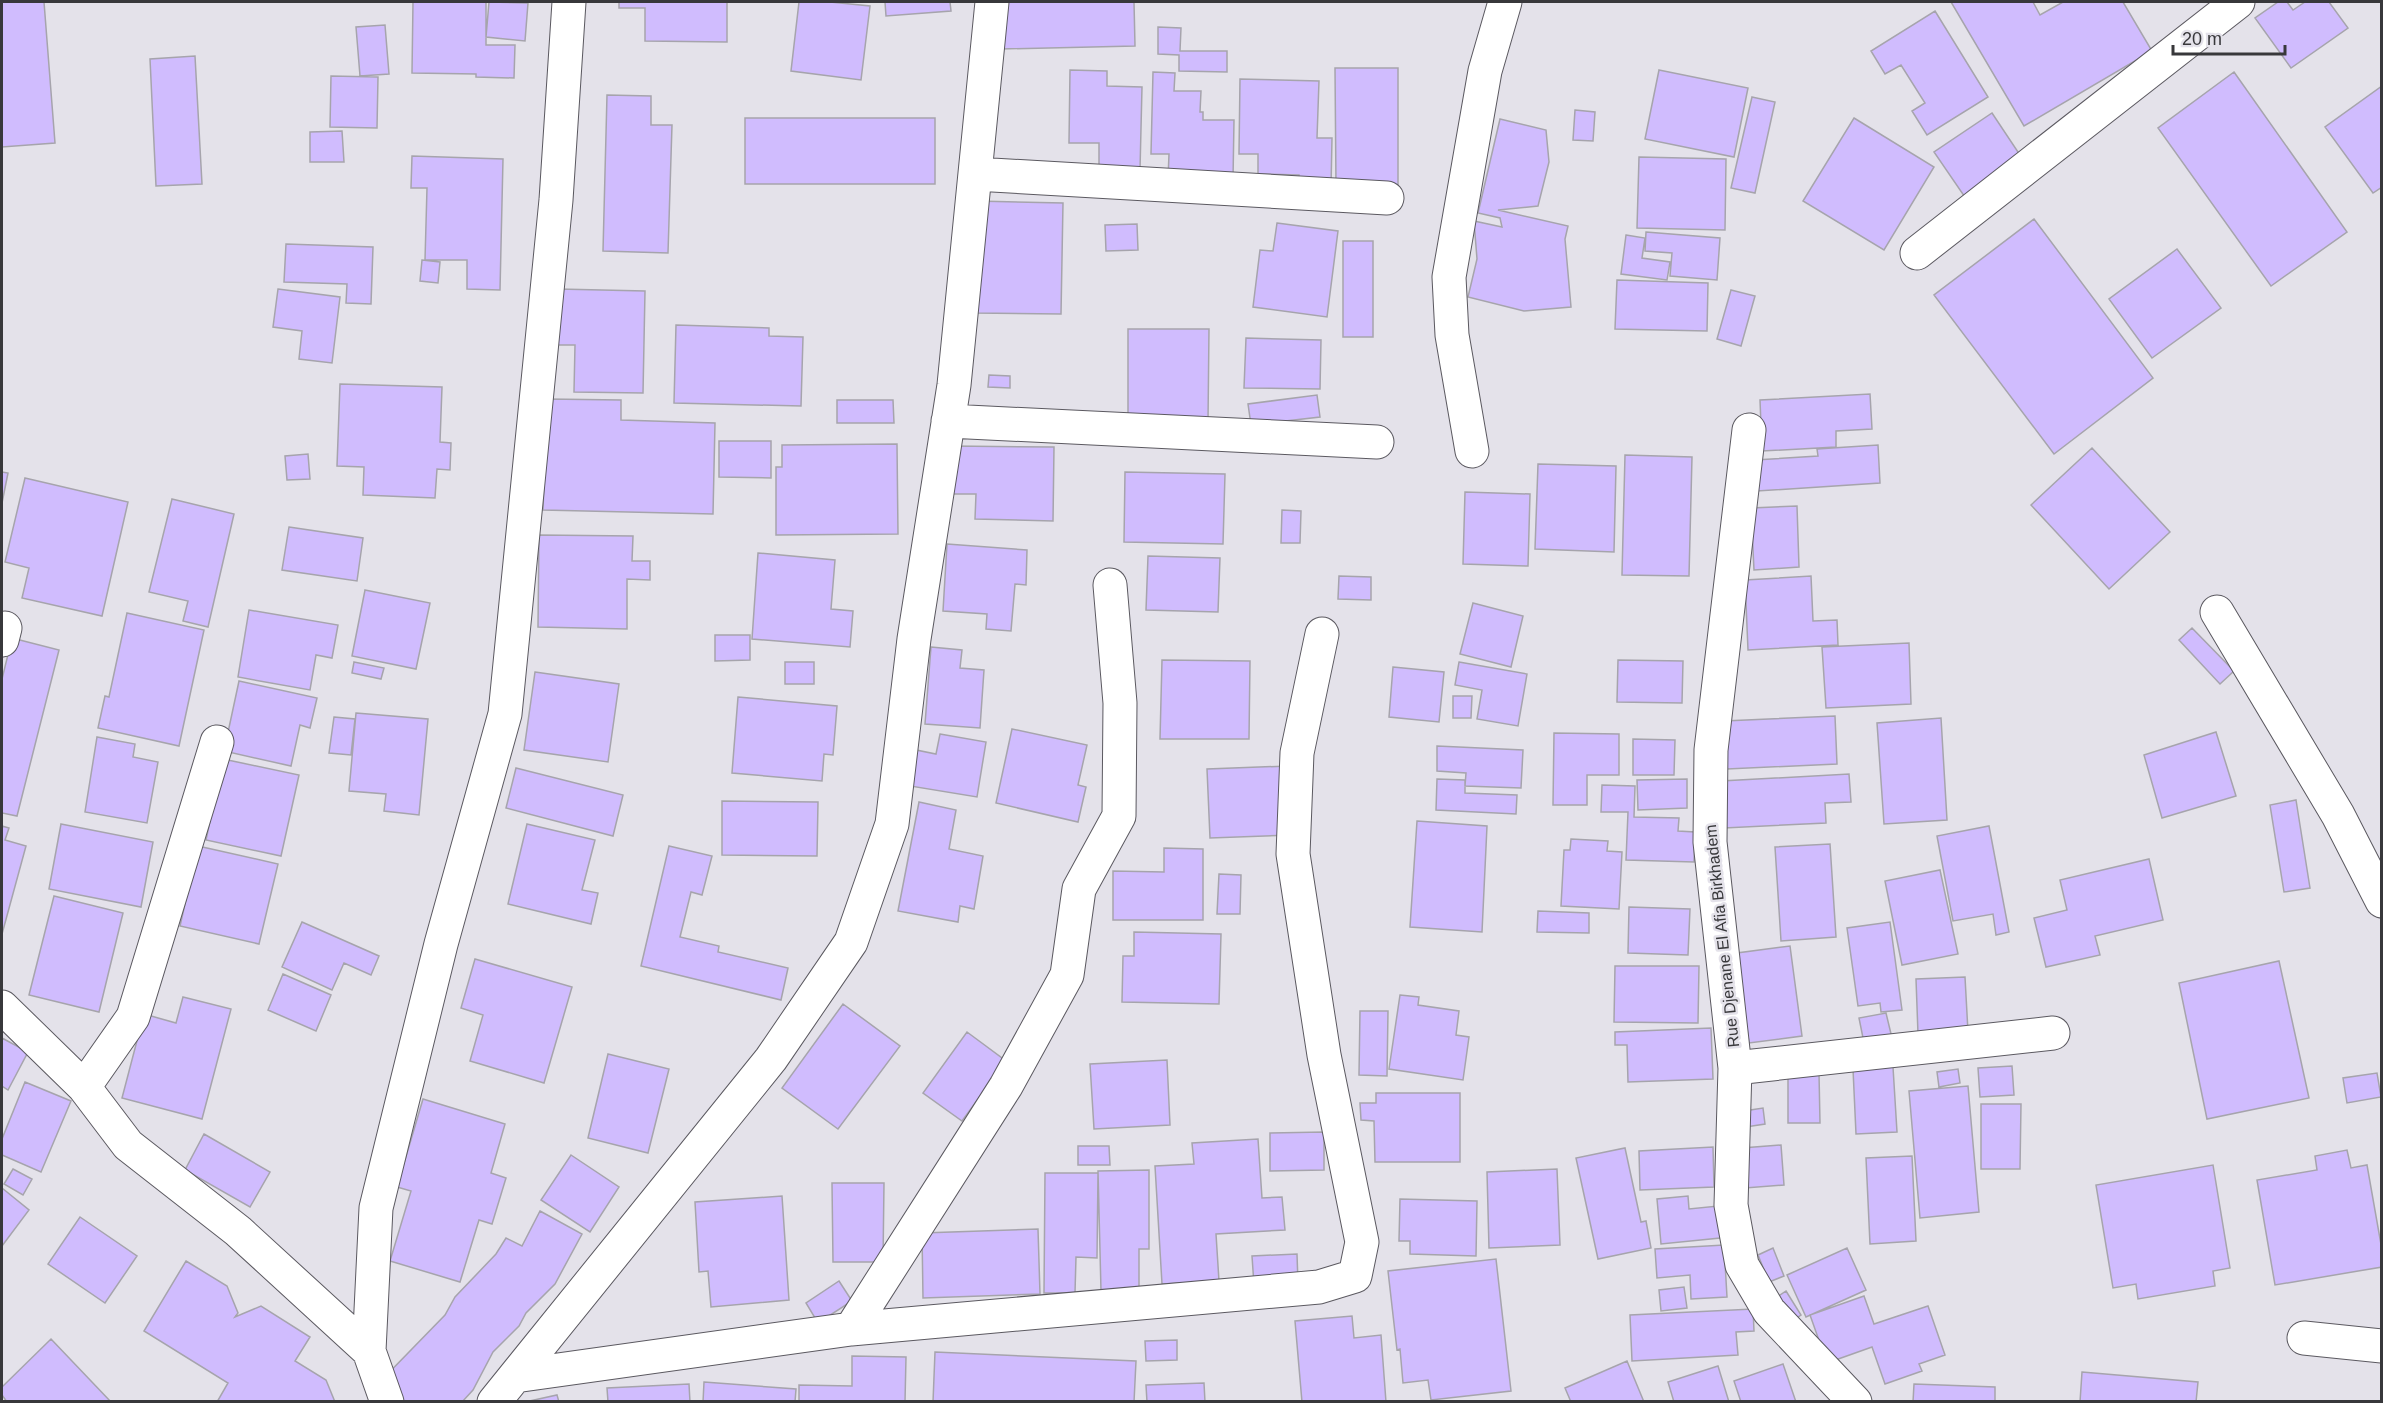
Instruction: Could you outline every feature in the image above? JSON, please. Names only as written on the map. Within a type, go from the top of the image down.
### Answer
[{"type":"street","points":[[387,1401],[369,1352],[376,1208],[441,944],[505,714],[556,200],[569,2]]},
{"type":"street","points":[[494,1401],[771,1059],[851,942],[892,824],[914,639],[954,385],[992,2]]},
{"type":"street","points":[[1472,451],[1452,335],[1449,277],[1485,71],[1505,2]]},
{"type":"street","points":[[1917,253],[2238,2]]},
{"type":"street","points":[[975,174],[1386,198]]},
{"type":"street","points":[[948,422],[1377,442]]},
{"type":"street","name":"Rue Djenane El Afia Birkhadem","points":[[1749,430],[1711,750],[1710,842],[1735,1068],[1731,1205],[1742,1266],[1769,1311],[1855,1401]]},
{"type":"street","points":[[851,1329],[1006,1086],[1068,975],[1078,889],[1119,816],[1120,703],[1110,585]]},
{"type":"street","points":[[2217,612],[2338,815],[2382,901]]},
{"type":"street","points":[[514,1376],[851,1329],[1319,1287],[1355,1276],[1362,1242],[1324,1055],[1293,854],[1297,753],[1322,634]]},
{"type":"street","points":[[84,1087],[133,1017],[217,742]]},
{"type":"street","points":[[2,1007],[84,1087],[128,1145],[238,1231],[369,1352]]},
{"type":"street","points":[[1735,1068],[2053,1033]]},
{"type":"street","points":[[2304,1338],[2382,1346]]},
{"type":"building","points":[[2,2],[44,2],[55,143],[2,147]]},
{"type":"building","points":[[413,2],[486,2],[486,45],[515,45],[514,78],[476,77],[476,74],[412,73]]},
{"type":"building","points":[[489,2],[528,3],[525,41],[486,37]]},
{"type":"building","points":[[619,2],[727,2],[727,42],[645,41],[645,8],[619,8]]},
{"type":"building","points":[[799,2],[870,6],[861,80],[791,71]]},
{"type":"building","points":[[885,2],[950,2],[951,11],[886,16]]},
{"type":"building","points":[[1000,2],[1134,2],[1135,46],[1001,49]]},
{"type":"building","points":[[1951,2],[2033,2],[2040,15],[2063,2],[2123,2],[2152,51],[2024,126]]},
{"type":"building","points":[[2278,2],[2287,2],[2293,10],[2305,2],[2329,2],[2348,28],[2291,68],[2255,18]]},
{"type":"building","points":[[1935,11],[1988,97],[1927,135],[1912,111],[1925,103],[1901,65],[1885,74],[1871,51]]},
{"type":"building","points":[[385,25],[389,74],[360,76],[356,27]]},
{"type":"building","points":[[1158,27],[1181,28],[1180,51],[1227,51],[1227,72],[1179,71],[1179,55],[1158,54]]},
{"type":"building","points":[[195,56],[202,184],[156,186],[150,59]]},
{"type":"building","points":[[1335,68],[1398,68],[1398,186],[1336,186]]},
{"type":"building","points":[[1070,70],[1107,71],[1107,86],[1142,87],[1140,170],[1099,169],[1099,143],[1069,143]]},
{"type":"building","points":[[1659,70],[1748,88],[1734,157],[1645,139]]},
{"type":"building","points":[[1153,72],[1175,73],[1174,91],[1201,91],[1200,112],[1203,112],[1203,120],[1234,120],[1233,179],[1168,179],[1169,154],[1151,154]]},
{"type":"building","points":[[2234,72],[2347,232],[2271,286],[2158,128]]},
{"type":"building","points":[[331,76],[378,77],[377,128],[330,127]]},
{"type":"building","points":[[1240,79],[1319,81],[1317,138],[1332,138],[1331,188],[1299,187],[1299,175],[1258,174],[1258,154],[1239,154]]},
{"type":"building","points":[[2382,86],[2382,187],[2373,193],[2325,127]]},
{"type":"building","points":[[607,95],[651,96],[651,125],[672,125],[668,253],[603,251]]},
{"type":"building","points":[[1752,97],[1775,102],[1755,193],[1731,188]]},
{"type":"building","points":[[1575,110],[1595,112],[1593,141],[1573,140]]},
{"type":"building","points":[[1992,113],[2028,167],[1971,206],[1934,152]]},
{"type":"building","points":[[745,118],[935,118],[935,184],[745,184]]},
{"type":"building","points":[[1854,118],[1934,167],[1884,250],[1803,201]]},
{"type":"building","points":[[1500,119],[1546,130],[1549,162],[1538,206],[1498,210],[1568,226],[1565,239],[1571,307],[1524,311],[1468,297],[1477,259],[1474,221],[1502,227],[1500,218],[1478,213]]},
{"type":"building","points":[[342,131],[344,162],[310,162],[310,132]]},
{"type":"building","points":[[412,156],[503,159],[500,290],[467,289],[467,260],[425,260],[427,188],[411,188]]},
{"type":"building","points":[[1639,157],[1726,159],[1725,230],[1637,228]]},
{"type":"building","points":[[976,201],[1063,203],[1061,314],[974,313]]},
{"type":"building","points":[[2034,219],[2153,378],[2054,454],[1934,295]]},
{"type":"building","points":[[1277,223],[1338,231],[1327,317],[1253,307],[1260,250],[1273,251]]},
{"type":"building","points":[[1137,224],[1138,250],[1106,251],[1105,225]]},
{"type":"building","points":[[1646,232],[1720,238],[1717,280],[1670,276],[1672,253],[1645,251]]},
{"type":"building","points":[[1626,235],[1645,238],[1642,258],[1670,262],[1667,280],[1621,274]]},
{"type":"building","points":[[1343,241],[1373,241],[1373,337],[1343,337]]},
{"type":"building","points":[[286,244],[373,247],[371,304],[346,303],[347,284],[284,282]]},
{"type":"building","points":[[2177,249],[2221,308],[2152,358],[2109,299]]},
{"type":"building","points":[[422,260],[440,262],[438,283],[420,281]]},
{"type":"building","points":[[1617,280],[1708,283],[1707,331],[1615,329]]},
{"type":"building","points":[[278,289],[340,297],[332,363],[299,359],[302,331],[273,327]]},
{"type":"building","points":[[558,289],[645,291],[643,393],[574,392],[575,345],[557,345]]},
{"type":"building","points":[[1731,290],[1755,296],[1741,346],[1717,339]]},
{"type":"building","points":[[676,325],[769,328],[769,336],[803,337],[801,406],[674,403]]},
{"type":"building","points":[[1128,329],[1209,329],[1208,422],[1128,422]]},
{"type":"building","points":[[1246,338],[1321,340],[1320,389],[1244,388]]},
{"type":"building","points":[[989,375],[1010,376],[1010,388],[988,387]]},
{"type":"building","points":[[340,384],[442,387],[440,442],[451,443],[450,470],[437,469],[435,498],[363,495],[364,467],[337,466]]},
{"type":"building","points":[[1870,394],[1872,429],[1836,431],[1836,447],[1762,451],[1760,400]]},
{"type":"building","points":[[1317,395],[1320,417],[1251,425],[1248,404]]},
{"type":"building","points":[[547,399],[621,400],[621,420],[715,423],[713,514],[543,510]]},
{"type":"building","points":[[837,400],[893,400],[894,423],[837,423]]},
{"type":"building","points":[[719,441],[771,441],[771,478],[719,477]]},
{"type":"building","points":[[897,444],[898,534],[776,535],[776,467],[782,467],[782,445]]},
{"type":"building","points":[[1878,445],[1880,483],[1757,491],[1755,460],[1818,456],[1817,449]]},
{"type":"building","points":[[952,446],[1054,447],[1053,521],[975,519],[976,494],[951,494]]},
{"type":"building","points":[[2092,448],[2170,532],[2109,589],[2031,505]]},
{"type":"building","points":[[308,454],[310,479],[287,480],[285,456]]},
{"type":"building","points":[[1625,455],[1692,457],[1689,576],[1622,575]]},
{"type":"building","points":[[1538,464],[1616,466],[1614,552],[1535,549]]},
{"type":"building","points":[[2,472],[8,473],[2,503]]},
{"type":"building","points":[[1125,472],[1225,474],[1223,544],[1124,542]]},
{"type":"building","points":[[25,478],[128,502],[102,616],[22,598],[29,568],[5,562]]},
{"type":"building","points":[[1465,492],[1530,494],[1528,566],[1463,564]]},
{"type":"building","points":[[172,499],[234,514],[208,627],[183,621],[188,601],[149,592]]},
{"type":"building","points":[[1797,506],[1799,567],[1754,570],[1751,508]]},
{"type":"building","points":[[1282,510],[1301,511],[1300,543],[1281,543]]},
{"type":"building","points":[[289,527],[363,538],[357,581],[282,570]]},
{"type":"building","points":[[539,535],[633,536],[632,561],[650,561],[650,580],[627,579],[627,629],[538,627]]},
{"type":"building","points":[[947,544],[1027,550],[1026,585],[1015,584],[1011,631],[986,629],[987,614],[943,611]]},
{"type":"building","points":[[758,553],[835,560],[831,609],[853,611],[850,647],[752,639]]},
{"type":"building","points":[[1148,556],[1220,558],[1218,612],[1146,610]]},
{"type":"building","points":[[1339,576],[1371,577],[1371,600],[1338,599]]},
{"type":"building","points":[[1811,576],[1813,621],[1837,620],[1838,645],[1748,650],[1745,580]]},
{"type":"building","points":[[365,590],[430,603],[416,669],[352,656]]},
{"type":"building","points":[[1473,603],[1523,616],[1511,667],[1460,654]]},
{"type":"building","points":[[249,610],[338,625],[332,658],[316,655],[310,690],[238,677]]},
{"type":"building","points":[[127,613],[204,630],[179,746],[98,728],[105,696],[109,697]]},
{"type":"building","points":[[2192,628],[2234,671],[2220,684],[2179,640]]},
{"type":"building","points":[[715,635],[750,635],[750,660],[715,661]]},
{"type":"building","points":[[12,638],[59,650],[17,816],[2,813],[2,679]]},
{"type":"building","points":[[1909,643],[1911,704],[1826,708],[1822,647]]},
{"type":"building","points":[[931,647],[962,650],[960,668],[984,670],[980,728],[925,724]]},
{"type":"building","points":[[1162,660],[1250,661],[1249,739],[1160,739]]},
{"type":"building","points":[[1618,660],[1683,661],[1682,703],[1617,702]]},
{"type":"building","points":[[354,662],[384,668],[381,679],[352,673]]},
{"type":"building","points":[[785,662],[814,662],[814,684],[785,684]]},
{"type":"building","points":[[1459,662],[1527,674],[1518,726],[1477,719],[1482,690],[1455,685]]},
{"type":"building","points":[[1393,667],[1444,672],[1439,722],[1389,717]]},
{"type":"building","points":[[535,672],[619,684],[608,762],[524,750]]},
{"type":"building","points":[[239,681],[317,698],[310,728],[300,725],[291,766],[224,751]]},
{"type":"building","points":[[1453,696],[1472,696],[1471,718],[1453,718]]},
{"type":"building","points":[[738,697],[837,706],[833,755],[824,754],[822,781],[732,773]]},
{"type":"building","points":[[356,713],[428,719],[419,815],[384,811],[386,794],[349,791]]},
{"type":"building","points":[[1835,716],[1837,764],[1727,769],[1724,721]]},
{"type":"building","points":[[334,717],[355,719],[351,755],[329,753]]},
{"type":"building","points":[[1941,718],[1947,820],[1884,824],[1877,723]]},
{"type":"building","points":[[1012,729],[1087,745],[1078,785],[1086,787],[1078,822],[996,803]]},
{"type":"building","points":[[2216,732],[2236,796],[2162,818],[2144,755]]},
{"type":"building","points":[[1554,733],[1619,734],[1619,775],[1587,775],[1587,805],[1553,805]]},
{"type":"building","points":[[940,734],[986,742],[977,797],[910,786],[916,750],[936,754]]},
{"type":"building","points":[[97,737],[135,744],[133,757],[158,762],[147,823],[85,812]]},
{"type":"building","points":[[1633,739],[1675,740],[1674,775],[1633,775]]},
{"type":"building","points":[[1437,746],[1523,750],[1521,788],[1465,786],[1466,773],[1437,771]]},
{"type":"building","points":[[223,759],[299,775],[281,856],[206,840]]},
{"type":"building","points":[[1289,766],[1292,835],[1210,838],[1207,769]]},
{"type":"building","points":[[516,768],[623,795],[613,836],[506,808]]},
{"type":"building","points":[[1849,774],[1851,802],[1825,803],[1826,823],[1724,828],[1721,781]]},
{"type":"building","points":[[1437,779],[1465,780],[1465,793],[1517,795],[1516,814],[1436,810]]},
{"type":"building","points":[[1687,779],[1687,808],[1638,810],[1637,780]]},
{"type":"building","points":[[1602,785],[1635,786],[1634,817],[1679,818],[1678,831],[1695,832],[1694,862],[1626,860],[1628,812],[1601,812]]},
{"type":"building","points":[[2296,800],[2310,888],[2284,892],[2270,805]]},
{"type":"building","points":[[722,801],[818,802],[817,856],[722,855]]},
{"type":"building","points":[[919,802],[956,810],[949,849],[983,856],[974,909],[960,906],[958,922],[898,911]]},
{"type":"building","points":[[1417,821],[1487,826],[1482,932],[1410,927]]},
{"type":"building","points":[[61,824],[153,842],[141,907],[49,889]]},
{"type":"building","points":[[527,824],[595,840],[582,890],[598,893],[591,924],[508,904]]},
{"type":"building","points":[[2,826],[9,828],[5,840],[26,846],[2,934]]},
{"type":"building","points":[[1989,826],[2009,932],[1996,935],[1993,914],[1953,921],[1937,836]]},
{"type":"building","points":[[1571,839],[1608,841],[1607,851],[1622,852],[1619,909],[1561,906],[1564,850],[1570,850]]},
{"type":"building","points":[[1830,844],[1836,937],[1781,941],[1775,847]]},
{"type":"building","points":[[198,846],[278,864],[259,944],[180,926]]},
{"type":"building","points":[[669,846],[712,856],[702,895],[691,892],[680,937],[719,946],[718,952],[788,968],[781,1000],[641,966]]},
{"type":"building","points":[[1164,848],[1203,849],[1203,920],[1113,920],[1113,871],[1164,872]]},
{"type":"building","points":[[2149,859],[2163,920],[2095,936],[2100,955],[2046,967],[2034,918],[2067,910],[2060,880]]},
{"type":"building","points":[[1940,870],[1958,954],[1902,965],[1885,881]]},
{"type":"building","points":[[1219,874],[1241,875],[1240,914],[1217,914]]},
{"type":"building","points":[[54,896],[123,913],[99,1012],[29,995]]},
{"type":"building","points":[[1629,907],[1690,909],[1688,955],[1628,953]]},
{"type":"building","points":[[1538,911],[1589,913],[1589,933],[1537,932]]},
{"type":"building","points":[[302,922],[379,956],[371,975],[344,963],[332,990],[282,967]]},
{"type":"building","points":[[1890,922],[1902,1010],[1881,1012],[1880,1003],[1858,1006],[1847,928]]},
{"type":"building","points":[[1134,932],[1221,934],[1219,1004],[1122,1002],[1123,956],[1134,956]]},
{"type":"building","points":[[1790,946],[1802,1036],[1749,1043],[1737,953]]},
{"type":"building","points":[[475,959],[572,987],[544,1083],[470,1061],[483,1015],[461,1008]]},
{"type":"building","points":[[2279,961],[2309,1098],[2207,1119],[2179,983]]},
{"type":"building","points":[[1615,966],[1699,966],[1698,1023],[1614,1022]]},
{"type":"building","points":[[283,974],[331,995],[316,1031],[268,1010]]},
{"type":"building","points":[[1965,977],[1968,1032],[1918,1034],[1916,979]]},
{"type":"building","points":[[1400,995],[1419,997],[1418,1005],[1459,1011],[1456,1035],[1469,1037],[1463,1080],[1389,1069]]},
{"type":"building","points":[[183,997],[231,1009],[202,1119],[122,1098],[144,1014],[176,1023]]},
{"type":"building","points":[[843,1004],[900,1046],[838,1129],[782,1088]]},
{"type":"building","points":[[1360,1011],[1388,1011],[1387,1076],[1359,1075]]},
{"type":"building","points":[[1886,1013],[1892,1038],[1864,1043],[1859,1018]]},
{"type":"building","points":[[1711,1028],[1713,1079],[1628,1082],[1627,1045],[1615,1045],[1615,1032]]},
{"type":"building","points":[[967,1032],[1006,1061],[962,1121],[923,1093]]},
{"type":"building","points":[[2,1038],[28,1052],[8,1090],[2,1086]]},
{"type":"building","points":[[608,1054],[669,1069],[648,1153],[588,1138]]},
{"type":"building","points":[[1167,1060],[1170,1125],[1094,1129],[1090,1064]]},
{"type":"building","points":[[2012,1066],[2014,1095],[1980,1097],[1978,1068]]},
{"type":"building","points":[[1893,1067],[1897,1132],[1856,1134],[1853,1069]]},
{"type":"building","points":[[1958,1069],[1960,1083],[1939,1087],[1937,1072]]},
{"type":"building","points":[[1788,1073],[1819,1073],[1820,1123],[1788,1123]]},
{"type":"building","points":[[2377,1073],[2381,1097],[2347,1103],[2343,1078]]},
{"type":"building","points":[[25,1082],[71,1101],[41,1172],[2,1155],[2,1139]]},
{"type":"building","points":[[1968,1086],[1979,1212],[1920,1218],[1909,1091]]},
{"type":"building","points":[[1376,1093],[1460,1093],[1460,1162],[1375,1162],[1374,1121],[1361,1120],[1360,1103],[1376,1103]]},
{"type":"building","points":[[423,1099],[505,1124],[491,1173],[506,1178],[492,1224],[479,1220],[460,1282],[390,1261],[411,1191],[397,1187]]},
{"type":"building","points":[[1981,1104],[2021,1104],[2020,1169],[1981,1169]]},
{"type":"building","points":[[1763,1108],[1765,1124],[1746,1127],[1744,1111]]},
{"type":"building","points":[[1324,1132],[1324,1170],[1270,1171],[1270,1133]]},
{"type":"building","points":[[204,1134],[270,1172],[250,1207],[185,1170]]},
{"type":"building","points":[[1258,1139],[1262,1198],[1282,1197],[1285,1230],[1216,1234],[1219,1281],[1162,1284],[1155,1166],[1194,1164],[1192,1143]]},
{"type":"building","points":[[1781,1145],[1784,1185],[1745,1188],[1742,1148]]},
{"type":"building","points":[[1078,1146],[1109,1146],[1110,1165],[1078,1165]]},
{"type":"building","points":[[1713,1147],[1714,1187],[1640,1190],[1639,1151]]},
{"type":"building","points":[[1625,1148],[1641,1222],[1646,1221],[1651,1248],[1598,1259],[1576,1158]]},
{"type":"building","points":[[2347,1150],[2351,1168],[2367,1165],[2382,1250],[2382,1267],[2275,1285],[2257,1180],[2317,1170],[2315,1156]]},
{"type":"building","points":[[571,1155],[619,1187],[590,1232],[541,1200]]},
{"type":"building","points":[[1912,1156],[1916,1241],[1870,1244],[1866,1158]]},
{"type":"building","points":[[2213,1165],[2230,1268],[2213,1271],[2215,1286],[2138,1299],[2136,1284],[2113,1288],[2096,1185]]},
{"type":"building","points":[[13,1169],[32,1179],[23,1195],[4,1184]]},
{"type":"building","points":[[1557,1169],[1560,1245],[1489,1248],[1487,1172]]},
{"type":"building","points":[[1149,1170],[1149,1249],[1139,1249],[1139,1291],[1101,1291],[1098,1171]]},
{"type":"building","points":[[1045,1173],[1098,1173],[1097,1258],[1076,1257],[1075,1293],[1044,1293]]},
{"type":"building","points":[[832,1183],[884,1183],[883,1262],[833,1262]]},
{"type":"building","points":[[2,1188],[29,1210],[2,1246]]},
{"type":"building","points":[[782,1196],[789,1300],[711,1307],[708,1271],[699,1272],[695,1202]]},
{"type":"building","points":[[1688,1196],[1689,1209],[1728,1205],[1730,1237],[1661,1244],[1657,1199]]},
{"type":"building","points":[[1400,1199],[1477,1201],[1476,1256],[1410,1254],[1410,1241],[1399,1241]]},
{"type":"building","points":[[540,1211],[582,1234],[555,1284],[526,1313],[519,1326],[493,1352],[473,1390],[462,1402],[389,1402],[374,1388],[445,1315],[455,1297],[496,1254],[506,1238],[522,1246]]},
{"type":"building","points":[[80,1217],[137,1256],[105,1303],[48,1264]]},
{"type":"building","points":[[1038,1229],[1040,1294],[923,1298],[922,1233]]},
{"type":"building","points":[[1724,1245],[1727,1297],[1691,1299],[1690,1275],[1657,1278],[1655,1249]]},
{"type":"building","points":[[1773,1248],[1784,1276],[1769,1282],[1758,1255]]},
{"type":"building","points":[[1847,1248],[1866,1290],[1806,1317],[1787,1275]]},
{"type":"building","points":[[1297,1254],[1298,1283],[1254,1285],[1252,1256]]},
{"type":"building","points":[[1496,1259],[1511,1391],[1431,1400],[1428,1380],[1403,1383],[1388,1271]]},
{"type":"building","points":[[186,1261],[227,1286],[238,1313],[235,1317],[261,1306],[310,1337],[295,1361],[326,1380],[335,1402],[217,1402],[228,1383],[144,1331]]},
{"type":"building","points":[[839,1281],[852,1301],[818,1323],[806,1303]]},
{"type":"building","points":[[1684,1287],[1687,1308],[1661,1311],[1659,1290]]},
{"type":"building","points":[[1786,1291],[1801,1315],[1786,1325],[1771,1301]]},
{"type":"building","points":[[1864,1296],[1874,1324],[1928,1306],[1945,1355],[1919,1364],[1922,1371],[1885,1384],[1872,1347],[1827,1363],[1810,1315]]},
{"type":"building","points":[[1753,1309],[1754,1331],[1736,1332],[1738,1355],[1632,1361],[1630,1315]]},
{"type":"building","points":[[1352,1316],[1354,1338],[1381,1335],[1386,1402],[1302,1402],[1295,1321]]},
{"type":"building","points":[[51,1339],[111,1402],[7,1402],[2,1395],[2,1387]]},
{"type":"building","points":[[1177,1340],[1177,1360],[1146,1361],[1145,1341]]},
{"type":"building","points":[[935,1352],[1136,1361],[1134,1402],[933,1402]]},
{"type":"building","points":[[852,1356],[906,1357],[905,1402],[799,1402],[799,1385],[852,1386]]},
{"type":"building","points":[[1627,1361],[1644,1402],[1571,1402],[1565,1388]]},
{"type":"building","points":[[1783,1364],[1796,1402],[1741,1402],[1734,1381]]},
{"type":"building","points":[[1718,1366],[1729,1402],[1674,1402],[1668,1382]]},
{"type":"building","points":[[2082,1372],[2198,1382],[2196,1402],[2080,1402]]},
{"type":"building","points":[[704,1382],[796,1389],[795,1402],[703,1402]]},
{"type":"building","points":[[1204,1383],[1205,1402],[1147,1402],[1146,1385]]},
{"type":"building","points":[[689,1384],[690,1402],[608,1402],[607,1388]]},
{"type":"building","points":[[1914,1384],[1995,1387],[1995,1402],[1913,1402]]},
{"type":"building","points":[[557,1395],[559,1402],[525,1402]]}]
